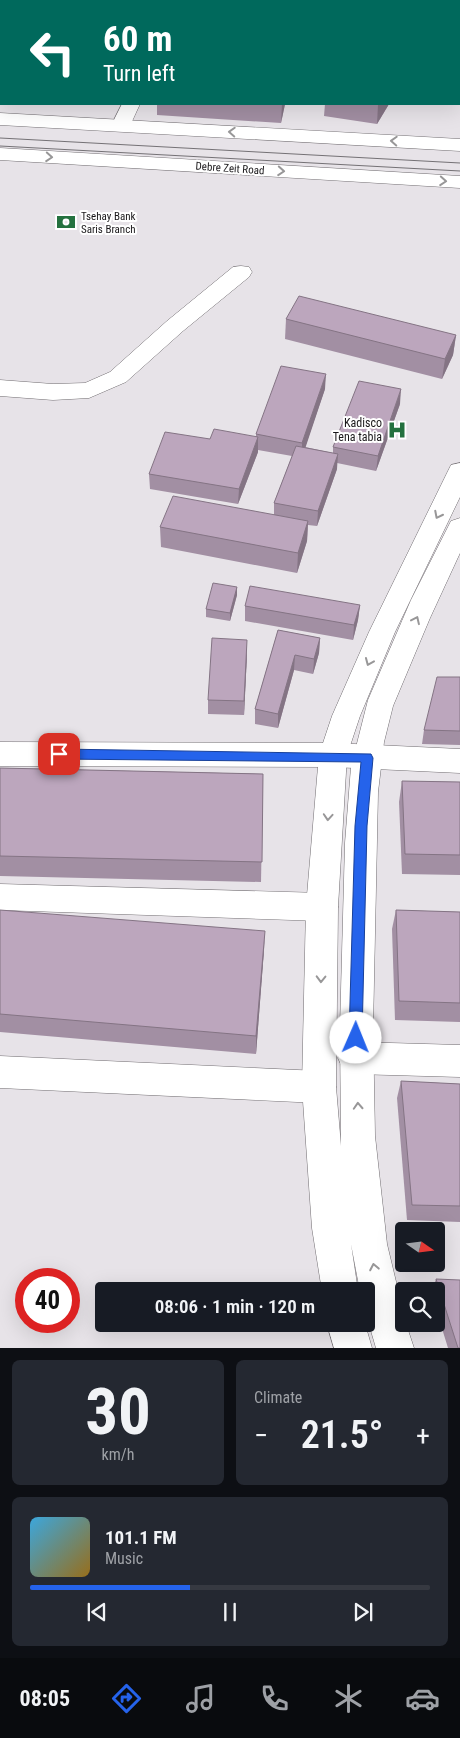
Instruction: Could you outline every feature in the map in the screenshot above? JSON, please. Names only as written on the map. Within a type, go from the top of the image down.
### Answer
[{"type":"street","points":[[121,126],[131,105]]},
{"type":"street","points":[[0,119],[460,145]]},
{"type":"street","name":"Debre Zeit Road","points":[[0,154],[460,182]]},
{"type":"street","points":[[0,388],[52,392],[89,390],[118,377],[175,326],[241,272]]},
{"type":"street","points":[[339,1282],[330,1228],[319,1087],[322,907],[333,755],[346,716],[382,632],[460,471]]},
{"type":"street","points":[[396,1348],[383,1313],[363,1213],[355,1058],[361,826],[367,758],[376,716],[406,641],[460,527]]},
{"type":"street","points":[[0,754],[333,755],[460,761]]},
{"type":"street","points":[[0,897],[322,907]]},
{"type":"street","points":[[355,1058],[460,1062]]},
{"type":"street","points":[[0,1072],[319,1087]]},
{"type":"street","points":[[348,1332],[353,1348]]},
{"type":"building","points":[[299,296],[456,335],[445,359],[286,319]]},
{"type":"building","points":[[281,366],[326,374],[302,443],[256,434]]},
{"type":"building","points":[[359,381],[401,389],[378,456],[333,447]]},
{"type":"building","points":[[214,429],[258,437],[239,489],[149,474],[165,432],[210,439]]},
{"type":"building","points":[[296,446],[338,454],[318,511],[274,503]]},
{"type":"building","points":[[173,496],[308,521],[298,553],[160,527]]},
{"type":"building","points":[[213,583],[237,587],[230,613],[206,609]]},
{"type":"building","points":[[250,586],[360,605],[354,625],[245,606]]},
{"type":"building","points":[[278,630],[320,638],[314,659],[295,655],[278,714],[255,709]]},
{"type":"building","points":[[212,638],[247,640],[244,701],[208,700]]},
{"type":"building","points":[[437,677],[460,677],[460,731],[424,730]]},
{"type":"building","points":[[0,768],[263,774],[262,862],[0,856]]},
{"type":"building","points":[[402,781],[460,782],[460,855],[405,854]]},
{"type":"building","points":[[0,910],[265,931],[256,1036],[0,1014]]},
{"type":"building","points":[[396,910],[460,912],[460,1003],[399,1001]]},
{"type":"building","points":[[401,1081],[460,1084],[460,1206],[412,1205]]},
{"type":"building","points":[[436,1279],[460,1280],[460,1348],[458,1348],[445,1307],[445,1282],[437,1282]]},
{"type":"tram line","points":[[0,138],[460,163]]},
{"type":"tram line","points":[[0,146],[460,171]]},
{"type":"place","name":"Tsehay Bank Saris Branch","points":[[66,222]]},
{"type":"place","name":"Kadisco Tena tabia","points":[[397,430]]},
{"type":"route","points":[[59,754],[333,755],[367,758],[361,826],[356,1038]]}]
